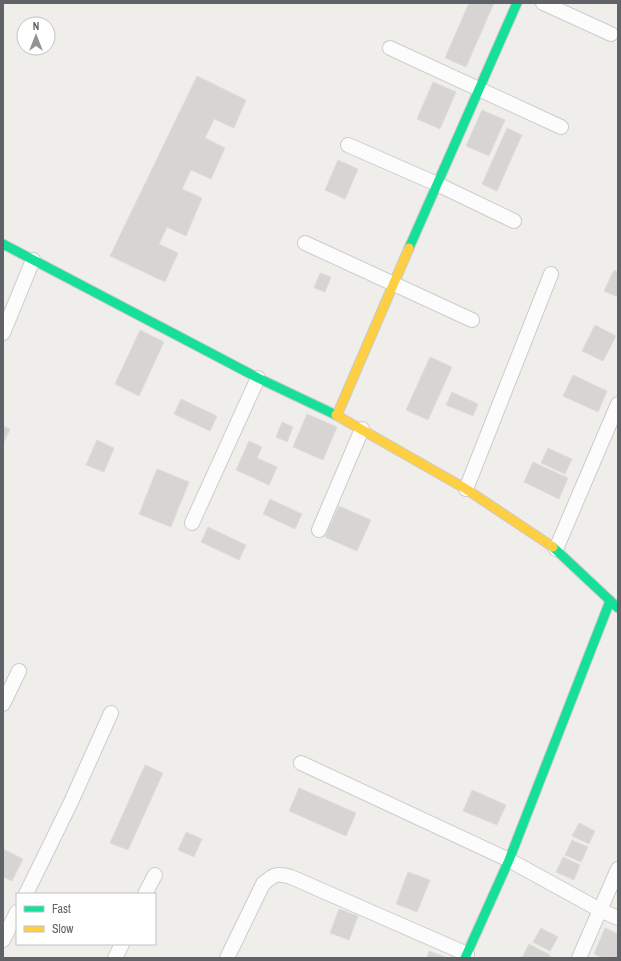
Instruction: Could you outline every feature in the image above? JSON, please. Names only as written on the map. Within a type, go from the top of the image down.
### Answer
[{"type":"street","points":[[338,415],[393,284],[517,3]]},
{"type":"street","points":[[543,3],[611,34]]},
{"type":"street","points":[[390,48],[561,127]]},
{"type":"street","points":[[348,145],[437,184],[514,221]]},
{"type":"street","points":[[305,243],[472,320]]},
{"type":"street","points":[[3,244],[258,378],[338,415],[466,489],[556,549],[618,608]]},
{"type":"street","points":[[3,333],[33,260]]},
{"type":"street","points":[[466,489],[551,274]]},
{"type":"street","points":[[192,523],[258,378]]},
{"type":"street","points":[[556,549],[618,404]]},
{"type":"street","points":[[319,530],[362,429]]},
{"type":"street","points":[[227,958],[263,884],[271,877],[281,874],[291,877],[466,956],[509,860],[610,601]]},
{"type":"street","points":[[3,704],[19,671]]},
{"type":"street","points":[[26,893],[71,802],[111,713]]},
{"type":"street","points":[[301,763],[509,860],[600,910],[618,918]]},
{"type":"street","points":[[580,958],[618,869]]},
{"type":"street","points":[[146,893],[155,875]]},
{"type":"street","points":[[3,940],[16,914]]},
{"type":"street","points":[[115,958],[122,945]]},
{"type":"building","points":[[469,3],[494,3],[466,67],[445,58]]},
{"type":"building","points":[[197,76],[246,100],[234,128],[214,119],[205,138],[225,148],[211,179],[191,170],[182,189],[202,198],[186,236],[167,227],[159,244],[178,253],[165,282],[110,256]]},
{"type":"building","points":[[433,82],[456,92],[440,129],[417,119]]},
{"type":"building","points":[[482,110],[505,120],[489,156],[466,146]]},
{"type":"building","points":[[507,128],[522,135],[497,191],[482,184]]},
{"type":"building","points":[[338,160],[358,169],[345,199],[325,190]]},
{"type":"building","points":[[614,270],[618,272],[618,297],[604,291]]},
{"type":"building","points":[[320,273],[331,277],[325,292],[314,288]]},
{"type":"building","points":[[595,325],[616,336],[603,361],[582,351]]},
{"type":"building","points":[[140,330],[164,342],[139,396],[115,384]]},
{"type":"building","points":[[430,357],[452,367],[428,420],[406,410]]},
{"type":"building","points":[[573,375],[607,391],[598,412],[563,396]]},
{"type":"building","points":[[452,392],[478,404],[473,416],[446,405]]},
{"type":"building","points":[[181,399],[217,416],[210,431],[174,414]]},
{"type":"building","points":[[307,414],[337,427],[323,460],[293,447]]},
{"type":"building","points":[[282,422],[293,427],[287,442],[276,437]]},
{"type":"building","points":[[3,426],[10,429],[3,444]]},
{"type":"building","points":[[97,440],[114,448],[104,472],[86,465]]},
{"type":"building","points":[[249,441],[262,447],[257,458],[277,467],[269,485],[236,470]]},
{"type":"building","points":[[548,448],[572,459],[565,474],[541,463]]},
{"type":"building","points":[[533,462],[568,478],[559,499],[524,482]]},
{"type":"building","points":[[157,469],[189,482],[171,527],[139,514]]},
{"type":"building","points":[[270,499],[302,514],[295,529],[263,514]]},
{"type":"building","points":[[339,506],[371,520],[357,551],[325,537]]},
{"type":"building","points":[[208,527],[246,545],[239,560],[201,542]]},
{"type":"building","points":[[145,765],[163,773],[128,850],[110,843]]},
{"type":"building","points":[[299,788],[356,813],[346,836],[289,811]]},
{"type":"building","points":[[472,790],[506,805],[497,825],[463,811]]},
{"type":"building","points":[[579,823],[595,831],[589,844],[572,836]]},
{"type":"building","points":[[186,832],[202,839],[194,857],[178,850]]},
{"type":"building","points":[[572,840],[588,847],[581,862],[565,855]]},
{"type":"building","points":[[3,849],[23,859],[12,881],[3,877]]},
{"type":"building","points":[[563,857],[580,865],[574,880],[556,872]]},
{"type":"building","points":[[408,872],[430,880],[417,912],[396,904]]},
{"type":"building","points":[[339,909],[358,916],[349,940],[330,933]]},
{"type":"building","points":[[541,928],[558,937],[550,951],[533,942]]},
{"type":"building","points":[[605,928],[618,934],[618,958],[603,958],[594,954]]},
{"type":"building","points":[[529,944],[550,955],[549,958],[522,958]]},
{"type":"building","points":[[429,951],[448,958],[427,958]]},
{"type":"traffic: fast","points":[[409,248],[517,3]]},
{"type":"traffic: fast","points":[[3,244],[258,378],[336,415]]},
{"type":"traffic: fast","points":[[553,547],[618,608]]},
{"type":"traffic: fast","points":[[465,958],[509,860],[610,601]]},
{"type":"traffic: slow","points":[[337,415],[409,248]]},
{"type":"traffic: slow","points":[[336,415],[466,489],[553,547]]}]
